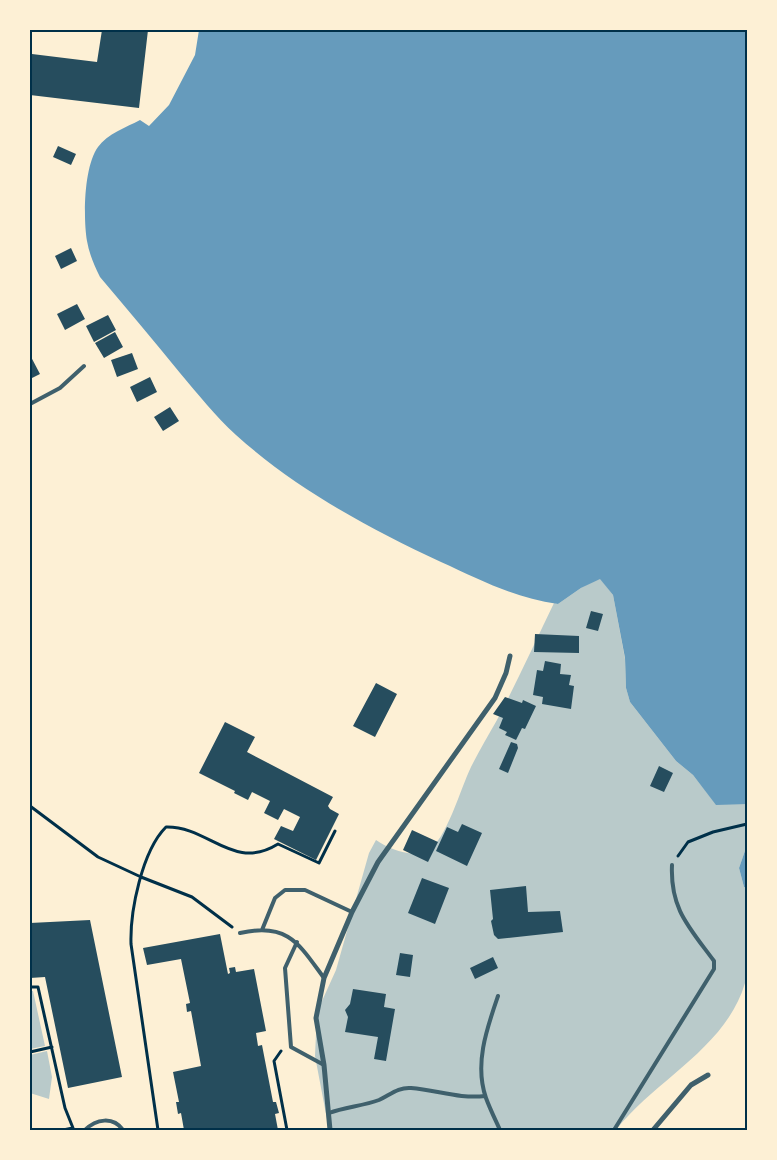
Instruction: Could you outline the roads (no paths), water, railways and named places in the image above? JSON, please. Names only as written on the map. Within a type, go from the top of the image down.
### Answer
[{"type":"street","points":[[330,1130],[324,1065],[316,1018],[324,978],[352,912],[378,862],[495,698],[506,673],[510,656]]},
{"type":"street","points":[[653,1130],[691,1085],[708,1074]]},
{"type":"lane","points":[[30,404],[60,388],[84,366]]},
{"type":"lane","points":[[614,1130],[714,969],[714,961],[684,919],[675,902],[671,881],[672,864]]},
{"type":"lane","points":[[262,930],[275,898],[285,890],[305,890],[352,912]]},
{"type":"lane","points":[[240,933],[262,930],[278,932],[297,942],[324,978]]},
{"type":"lane","points":[[297,942],[285,968],[291,1047],[324,1065]]},
{"type":"lane","points":[[498,996],[487,1027],[481,1065],[485,1096],[500,1130]]},
{"type":"lane","points":[[329,1113],[346,1106],[378,1100],[396,1090],[410,1088],[468,1098],[485,1096]]},
{"type":"lane","points":[[85,1130],[90,1124],[106,1120],[113,1122],[123,1130]]},
{"type":"water","points":[[199,30],[747,30],[747,804],[716,805],[693,775],[676,761],[630,702],[626,688],[625,658],[613,595],[600,579],[581,588],[558,604],[512,593],[441,562],[334,506],[283,473],[228,428],[100,277],[89,250],[85,219],[87,179],[93,156],[102,142],[112,135],[140,120],[149,126],[169,105],[195,55]]},
{"type":"water","points":[[747,845],[747,888],[744,887],[739,868]]}]
